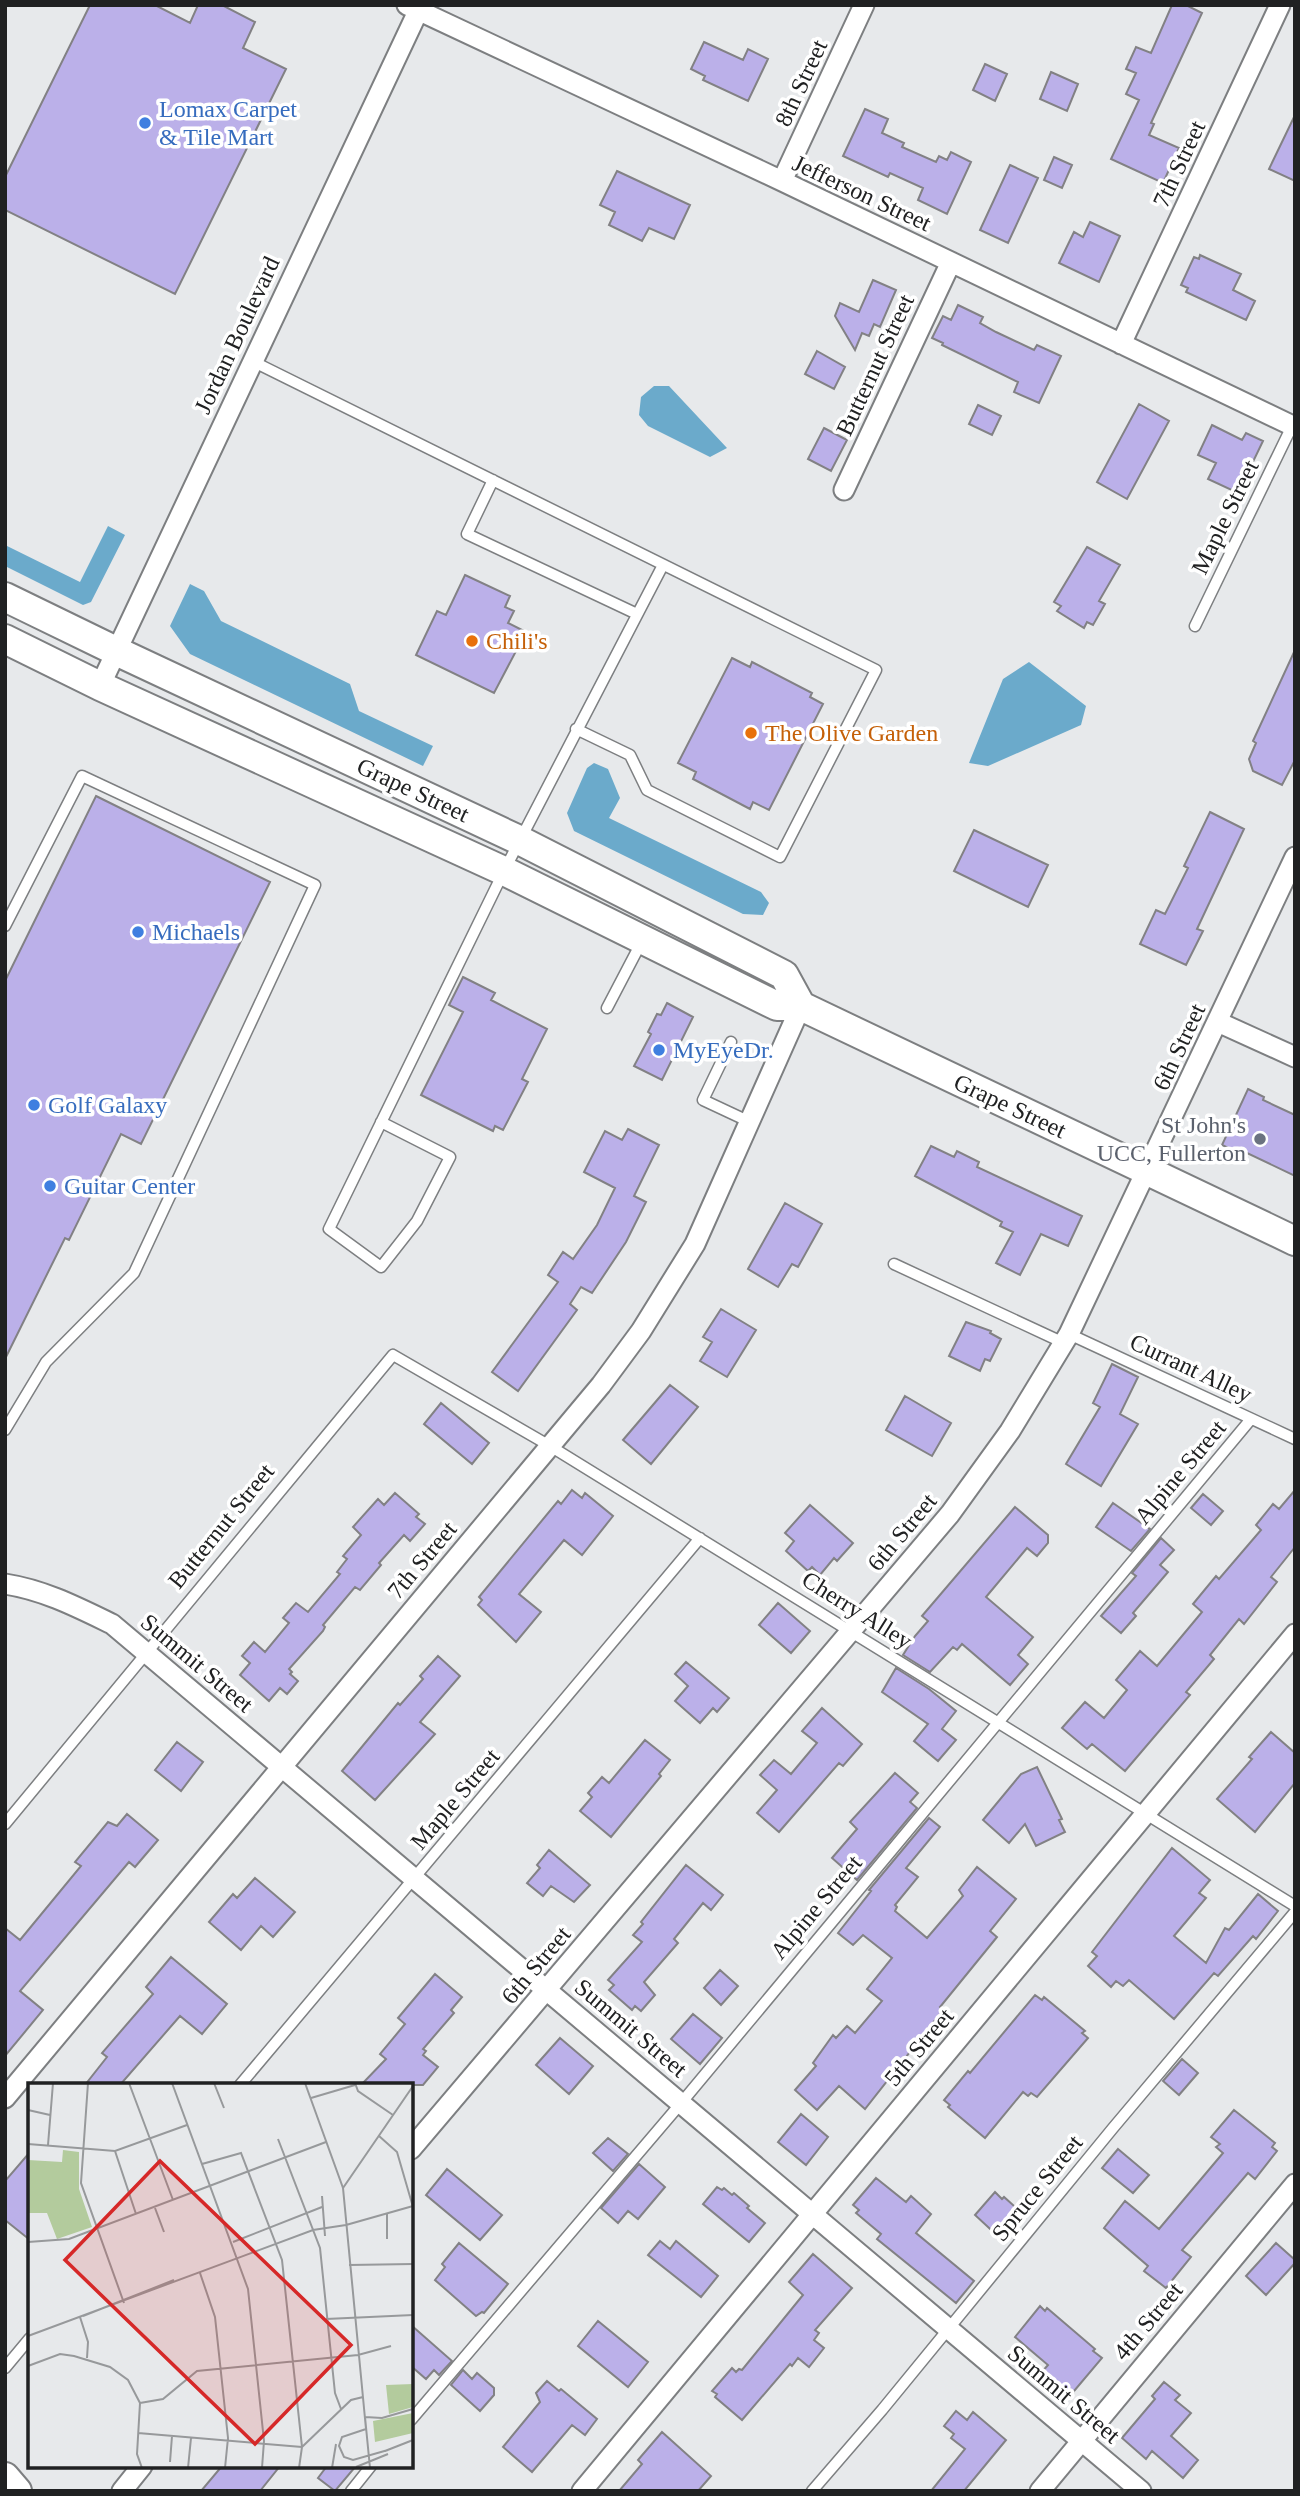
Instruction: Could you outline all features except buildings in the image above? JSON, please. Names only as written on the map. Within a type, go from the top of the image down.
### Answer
[{"type":"main road","name":"Grape Street","points":[[5,597],[519,839],[784,975],[801,1006]]},
{"type":"main road","name":"Grape Street","points":[[5,639],[100,686],[503,871],[777,1006],[801,1006],[1295,1241]]},
{"type":"main road","points":[[5,2477],[17,2491]]},
{"type":"street","name":"8th Street","points":[[782,181],[864,5]]},
{"type":"street","name":"7th Street","points":[[1121,344],[1280,5]]},
{"type":"street","name":"Jefferson Street","points":[[415,7],[1293,427]]},
{"type":"street","name":"Jordan Boulevard","points":[[100,686],[415,7]]},
{"type":"street","name":"Butternut Street","points":[[844,490],[951,262]]},
{"type":"street","name":"6th Street","points":[[413,2147],[950,1514],[1010,1431],[1066,1338],[1295,857]]},
{"type":"street","name":"7th Street","points":[[5,2098],[601,1385],[641,1331],[695,1244],[801,1006]]},
{"type":"street","points":[[1217,1021],[1295,1057]]},
{"type":"street","name":"Summit Street","points":[[5,1584],[26,1587],[67,1602],[112,1624],[1141,2491]]},
{"type":"street","name":"5th Street","points":[[582,2491],[1295,1634]]},
{"type":"street","name":"4th Street","points":[[1040,2491],[1295,2184]]},
{"type":"street","points":[[122,2491],[140,2468]]},
{"type":"lane","points":[[252,361],[876,670],[780,857],[647,790],[630,755],[576,729]]},
{"type":"lane","name":"Maple Street","points":[[1195,626],[1293,427]]},
{"type":"lane","points":[[493,480],[467,534],[637,614]]},
{"type":"lane","points":[[381,1122],[450,1157],[417,1221],[381,1267],[329,1229],[381,1122],[503,871],[519,839],[663,565]]},
{"type":"lane","points":[[5,926],[82,776],[316,885],[134,1273],[46,1362],[5,1430]]},
{"type":"lane","points":[[607,1008],[643,939]]},
{"type":"lane","points":[[731,1042],[703,1100],[750,1123]]},
{"type":"lane","name":"Currant Alley","points":[[894,1264],[1295,1439]]},
{"type":"lane","name":"Cherry Alley","points":[[393,1355],[550,1446],[1295,1906]]},
{"type":"lane","name":"Butternut Street","points":[[5,1824],[393,1355]]},
{"type":"lane","name":"Alpine Street","points":[[413,2418],[682,2102],[1251,1419]]},
{"type":"lane","name":"Maple Street","points":[[242,2083],[700,1538]]},
{"type":"lane","name":"Spruce Street","points":[[812,2491],[950,2329],[1113,2128],[1295,1912]]},
{"type":"lane","points":[[5,2368],[28,2340]]},
{"type":"lane","points":[[351,2491],[370,2468]]},
{"type":"water","points":[[654,386],[669,386],[727,448],[710,457],[648,426],[639,415],[641,397]]},
{"type":"water","points":[[108,526],[125,535],[91,602],[83,605],[5,566],[5,545],[80,582]]},
{"type":"water","points":[[190,584],[204,591],[221,621],[350,684],[359,711],[433,746],[423,766],[190,654],[170,626]]},
{"type":"water","points":[[1029,662],[1086,706],[1081,725],[988,766],[969,763],[1003,679]]},
{"type":"water","points":[[594,763],[608,769],[620,798],[609,818],[761,892],[769,903],[763,915],[743,914],[574,831],[567,813],[587,768]]},
{"type":"place","name":"Lomax Carpet & Tile Mart","points":[[145,123]]},
{"type":"place","name":"Chili's","points":[[472,641]]},
{"type":"place","name":"The Olive Garden","points":[[751,733]]},
{"type":"place","name":"Michaels","points":[[138,932]]},
{"type":"place","name":"MyEyeDr.","points":[[659,1050]]},
{"type":"place","name":"Golf Galaxy","points":[[34,1105]]},
{"type":"place","name":"St John's UCC, Fullerton","points":[[1260,1139]]},
{"type":"place","name":"Guitar Center","points":[[50,1186]]}]
